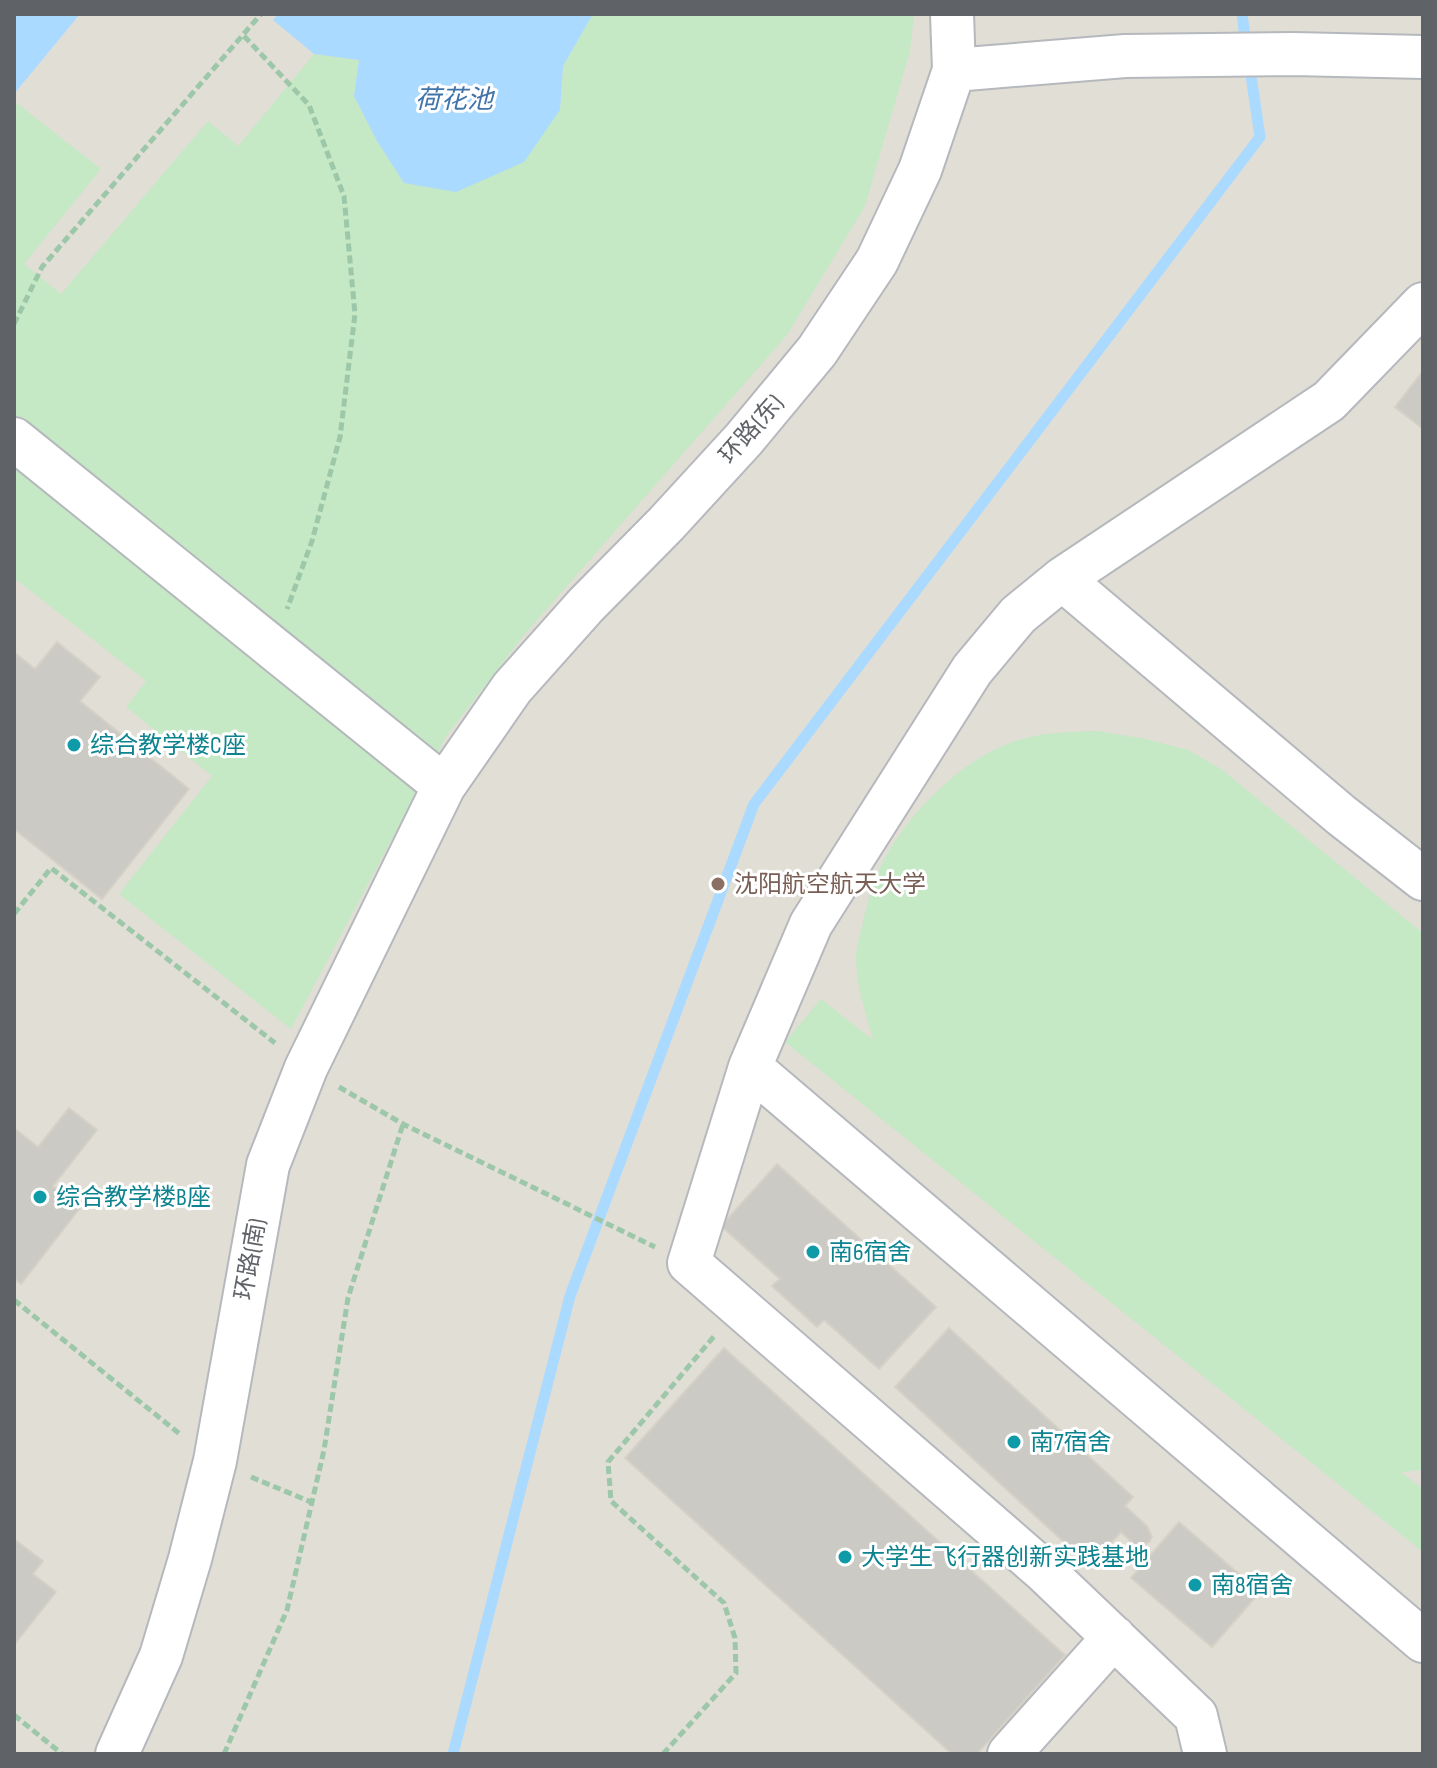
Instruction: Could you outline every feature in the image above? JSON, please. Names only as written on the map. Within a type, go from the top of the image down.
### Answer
[{"type":"street","name":"环路(东)","points":[[444,786],[512,688],[586,605],[744,439],[817,351],[877,261],[920,170],[954,70],[952,14]]},
{"type":"street","points":[[954,70],[1125,56],[1294,54],[1423,57]]},
{"type":"street","points":[[1205,1754],[1196,1716],[1114,1637],[1045,1572],[689,1263],[750,1067],[811,924],[972,670],[1018,615],[1062,579],[1329,401],[1423,304]]},
{"type":"street","points":[[14,439],[444,786]]},
{"type":"street","points":[[1062,579],[1341,815],[1423,879]]},
{"type":"street","name":"环路(南)","points":[[117,1754],[161,1656],[190,1559],[215,1461],[268,1165],[306,1068],[444,786]]},
{"type":"street","points":[[750,1067],[1423,1641]]},
{"type":"street","points":[[1009,1754],[1114,1637]]},
{"type":"path","points":[[14,324],[42,267],[261,14]]},
{"type":"path","points":[[244,36],[309,105],[344,196],[355,314],[340,437],[312,541],[272,647]]},
{"type":"path","points":[[14,914],[51,868],[306,1068],[403,1124],[689,1263]]},
{"type":"path","points":[[224,1754],[287,1610],[324,1450],[348,1298],[403,1124]]},
{"type":"path","points":[[14,1300],[215,1461],[311,1502]]},
{"type":"path","points":[[663,1754],[736,1673],[735,1638],[724,1603],[611,1501],[608,1462],[740,1307]]},
{"type":"path","points":[[14,1715],[62,1754]]},
{"type":"shaded area","name":"沈阳航空航天大学","points":[[14,14],[1423,14],[1423,1754],[14,1754]]},
{"type":"green space","points":[[593,14],[914,14],[910,51],[865,206],[787,335],[524,635],[447,735],[291,1029],[119,894],[212,776],[126,707],[146,681],[14,578],[14,101],[101,169],[24,264],[61,294],[208,121],[238,146],[314,54],[359,60],[354,96],[377,141],[404,183],[560,110],[563,66]]},
{"type":"green space","points":[[1097,731],[1188,750],[1221,769],[1423,933],[1423,1470],[1401,1472],[1423,1489],[1423,1552],[785,1042],[821,999],[873,1040],[856,968],[857,948],[867,906],[878,873],[895,841],[939,789],[975,761],[1013,742],[1044,734]]},
{"type":"water","points":[[14,14],[80,14],[14,94]]},
{"type":"water","name":"荷花池","points":[[278,14],[593,14],[563,66],[560,110],[524,162],[456,192],[404,183],[377,141],[354,96],[359,60],[314,54],[273,20]]},
{"type":"building","points":[[1423,371],[1423,429],[1395,407]]},
{"type":"building","name":"综合教学楼C座","points":[[57,642],[100,677],[80,701],[189,789],[102,899],[14,829],[14,652],[35,669]]},
{"type":"building","name":"综合教学楼B座","points":[[69,1108],[97,1130],[53,1186],[80,1208],[21,1284],[14,1278],[14,1128],[38,1147]]},
{"type":"building","name":"南6宿舍","points":[[777,1164],[936,1307],[879,1369],[824,1320],[817,1327],[772,1286],[780,1279],[721,1226]]},
{"type":"building","name":"南7宿舍","points":[[949,1328],[1133,1497],[1125,1506],[1147,1526],[1152,1537],[1149,1542],[1137,1547],[1121,1532],[1090,1566],[895,1387]]},
{"type":"building","name":"大学生飞行器创新实践基地","points":[[724,1348],[1065,1655],[977,1754],[952,1754],[625,1458]]},
{"type":"building","name":"南8宿舍","points":[[1179,1522],[1260,1592],[1212,1647],[1131,1578]]},
{"type":"building","points":[[14,1539],[43,1561],[33,1574],[56,1592],[14,1645]]},
{"type":"waterway","points":[[1242,14],[1246,45]]},
{"type":"waterway","points":[[453,1754],[570,1296],[754,804],[1260,137],[1249,62]]},
{"type":"place","name":"综合教学楼C座","points":[[74,745]]},
{"type":"place","name":"沈阳航空航天大学","points":[[718,884]]},
{"type":"place","name":"综合教学楼B座","points":[[40,1197]]},
{"type":"place","name":"南6宿舍","points":[[813,1252]]},
{"type":"place","name":"南7宿舍","points":[[1014,1442]]},
{"type":"place","name":"大学生飞行器创新实践基地","points":[[845,1557]]},
{"type":"place","name":"南8宿舍","points":[[1195,1585]]}]
